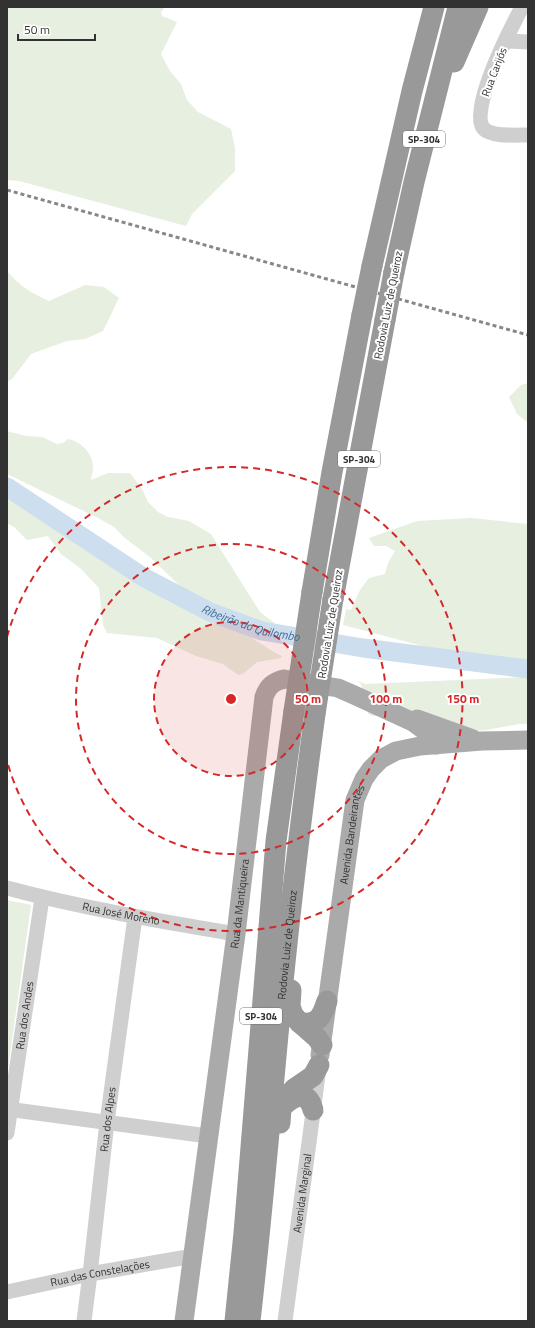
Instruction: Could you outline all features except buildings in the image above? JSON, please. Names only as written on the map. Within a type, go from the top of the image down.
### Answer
[{"type":"highway","points":[[412,91],[415,58],[425,7]]},
{"type":"highway","name":"Rodovia Luiz de Queiroz","points":[[235,1321],[244,1233],[276,841],[312,592],[332,472],[372,266],[412,91],[434,7]]},
{"type":"highway","name":"Rodovia Luiz de Queiroz","points":[[250,1321],[283,982],[300,829],[315,714],[333,599],[394,272],[428,125],[458,7]]},
{"type":"highway","points":[[428,125],[458,50],[478,7]]},
{"type":"highway","points":[[260,1321],[282,1108],[287,1097],[294,1089],[313,1076],[320,1055],[311,1032],[293,1015],[290,1006],[299,898],[300,829]]},
{"type":"highway","points":[[300,1023],[309,1024],[315,1022],[324,1011],[327,1001]]},
{"type":"highway","points":[[282,1108],[291,1099],[298,1096],[305,1097],[311,1102],[313,1110]]},
{"type":"main road","name":"Rua da Mantiqueira","points":[[184,1321],[236,934],[264,697],[268,687],[276,681],[284,679],[338,688],[413,722],[430,736],[432,745]]},
{"type":"main road","points":[[404,749],[407,733],[398,721],[396,715],[405,714],[482,741]]},
{"type":"main road","name":"Avenida Bandeirantes","points":[[320,1055],[355,800],[364,779],[381,759],[391,753],[404,749],[482,741],[528,740]]},
{"type":"street","name":"Rua Carijós","points":[[522,7],[492,71],[484,94],[480,122],[482,128],[492,134],[528,135]]},
{"type":"street","points":[[506,41],[528,42]]},
{"type":"street","name":"Rua José Moreno","points":[[7,888],[42,898],[135,917],[236,934]]},
{"type":"street","name":"Rua dos Andes","points":[[7,1133],[9,1109],[42,898]]},
{"type":"street","name":"Rua dos Alpes","points":[[84,1321],[107,1122],[135,917]]},
{"type":"street","name":"Avenida Marginal","points":[[285,1321],[320,1055]]},
{"type":"street","points":[[9,1109],[208,1136]]},
{"type":"street","name":"Rua das Constelações","points":[[7,1292],[90,1274],[193,1256]]},
{"type":"shaded area","points":[[7,7],[165,7],[161,12],[162,16],[177,22],[161,54],[170,71],[181,84],[187,100],[198,112],[231,129],[235,148],[235,171],[192,214],[186,226],[19,181],[7,180]]},
{"type":"shaded area","points":[[7,271],[26,289],[49,301],[85,285],[104,287],[119,298],[103,331],[85,339],[67,341],[31,354],[12,379],[7,382]]},
{"type":"shaded area","points":[[528,383],[528,423],[517,414],[509,397],[521,385]]},
{"type":"shaded area","points":[[7,431],[26,436],[42,437],[57,444],[63,443],[68,439],[73,440],[86,449],[91,458],[93,468],[91,480],[108,473],[130,473],[142,489],[148,502],[158,512],[168,517],[189,521],[211,534],[260,612],[281,628],[282,633],[267,631],[248,625],[202,603],[188,594],[151,558],[125,538],[114,527],[7,474]]},
{"type":"shaded area","points":[[7,490],[83,527],[272,651],[282,656],[281,658],[257,662],[243,674],[238,675],[223,664],[196,656],[157,638],[107,633],[103,625],[99,588],[80,568],[61,554],[48,536],[27,540],[14,527],[7,523]]},
{"type":"shaded area","points":[[471,518],[528,524],[528,669],[499,670],[480,668],[459,661],[434,649],[343,625],[346,609],[351,610],[360,590],[369,578],[385,574],[388,563],[395,551],[386,546],[374,546],[369,538],[417,521]]},
{"type":"shaded area","points":[[528,677],[528,724],[458,732],[401,715],[373,716],[368,714],[361,684],[357,681],[366,684]]},
{"type":"shaded area","points":[[7,900],[31,905],[7,1076]]},
{"type":"waterway","name":"Ribeirão do Quilombo","points":[[7,487],[143,577],[210,612],[262,631],[363,648],[528,669]]},
{"type":"railway","points":[[7,190],[528,335]]}]
